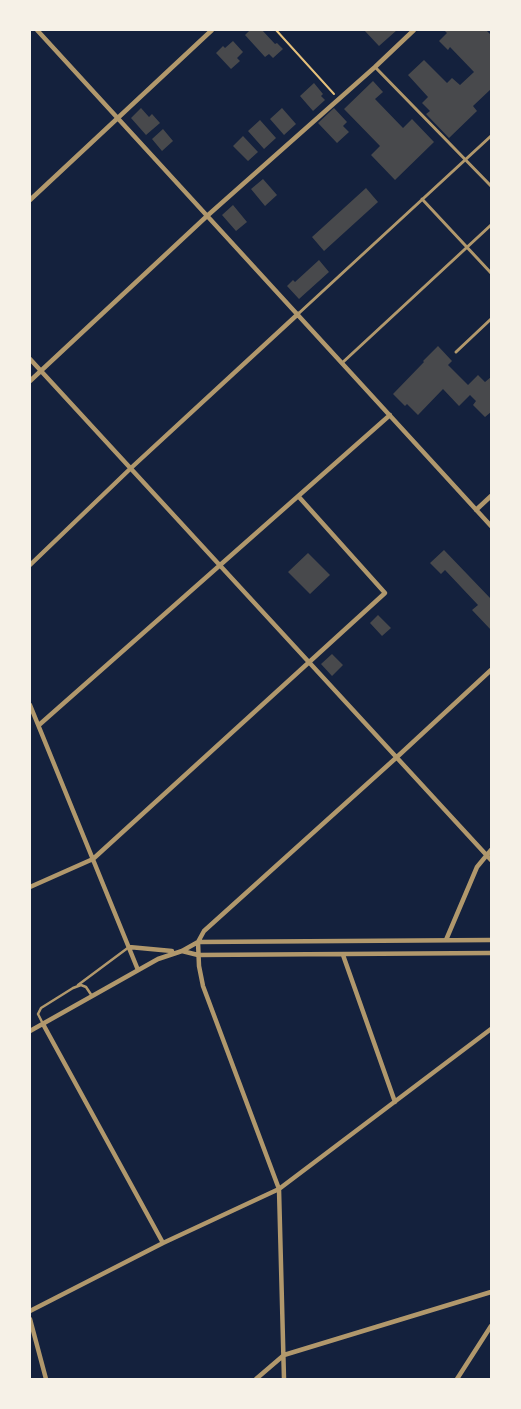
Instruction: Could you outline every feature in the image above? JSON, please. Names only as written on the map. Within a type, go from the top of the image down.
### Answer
[{"type":"street","points":[[37,30],[491,526]]},
{"type":"street","points":[[30,200],[212,30]]},
{"type":"street","points":[[30,381],[207,216],[414,30]]},
{"type":"street","points":[[375,67],[491,186]]},
{"type":"street","points":[[30,565],[131,468],[491,136]]},
{"type":"street","points":[[422,199],[491,273]]},
{"type":"street","points":[[342,363],[491,225]]},
{"type":"street","points":[[456,352],[491,320]]},
{"type":"street","points":[[30,358],[491,860]]},
{"type":"street","points":[[39,725],[390,415]]},
{"type":"street","points":[[476,510],[491,496]]},
{"type":"street","points":[[30,887],[93,859],[386,593],[299,497]]},
{"type":"street","points":[[284,1379],[279,1189],[203,986],[198,942],[204,931],[491,670]]},
{"type":"street","points":[[30,705],[138,970]]},
{"type":"street","points":[[446,940],[477,867],[491,850]]},
{"type":"street","points":[[30,1031],[163,956],[182,951],[198,942],[491,940]]},
{"type":"street","points":[[129,947],[176,952]]},
{"type":"street","points":[[182,951],[198,955],[491,953]]},
{"type":"street","points":[[344,955],[395,1102]]},
{"type":"street","points":[[43,1024],[163,1243]]},
{"type":"street","points":[[30,1311],[163,1243],[279,1189],[491,1029]]},
{"type":"street","points":[[256,1379],[284,1355],[491,1292]]},
{"type":"street","points":[[30,1319],[46,1379]]},
{"type":"street","points":[[457,1379],[491,1326]]},
{"type":"lane","points":[[43,1024],[38,1014],[41,1008],[78,985],[129,947]]},
{"type":"lane","points":[[78,985],[86,987],[92,996]]},
{"type":"path","points":[[276,30],[339,99]]},
{"type":"building","points":[[250,30],[262,30],[275,44],[277,43],[283,49],[273,58],[269,54],[265,57],[245,35]]},
{"type":"building","points":[[364,30],[397,30],[379,46]]},
{"type":"building","points":[[444,30],[486,30],[491,35],[491,89],[473,106],[477,111],[449,138],[426,114],[430,111],[422,103],[428,97],[408,75],[424,60],[447,83],[452,78],[460,85],[474,72],[450,47],[448,50],[439,41],[447,33]]},
{"type":"building","points":[[233,41],[243,52],[237,58],[240,61],[231,69],[216,53],[223,46],[225,48]]},
{"type":"building","points":[[373,81],[383,92],[375,99],[403,128],[412,119],[434,142],[395,180],[371,155],[380,146],[344,109]]},
{"type":"building","points":[[314,83],[323,94],[321,96],[325,100],[313,111],[300,96]]},
{"type":"building","points":[[141,108],[149,117],[152,114],[160,123],[146,135],[131,118]]},
{"type":"building","points":[[282,108],[296,124],[284,135],[270,119]]},
{"type":"building","points":[[334,108],[347,122],[343,126],[349,132],[337,143],[318,123]]},
{"type":"building","points":[[260,120],[276,138],[264,149],[248,131]]},
{"type":"building","points":[[163,129],[173,141],[162,151],[152,139]]},
{"type":"building","points":[[243,136],[258,152],[248,161],[233,146]]},
{"type":"building","points":[[263,179],[277,195],[265,206],[251,189]]},
{"type":"building","points":[[366,188],[378,202],[324,251],[312,237]]},
{"type":"building","points":[[233,205],[247,222],[236,231],[222,215]]},
{"type":"building","points":[[319,260],[329,272],[299,299],[287,286],[293,280],[295,282]]},
{"type":"building","points":[[438,346],[452,361],[448,365],[468,385],[478,375],[485,382],[491,377],[491,412],[485,417],[473,405],[476,401],[470,395],[459,406],[443,389],[418,415],[393,394]]},
{"type":"building","points":[[444,550],[491,599],[491,630],[472,610],[478,605],[445,570],[441,574],[430,563]]},
{"type":"building","points":[[308,553],[330,575],[310,594],[288,572]]},
{"type":"building","points":[[378,615],[391,628],[382,636],[370,623]]},
{"type":"building","points":[[332,654],[343,665],[332,676],[321,664]]}]
